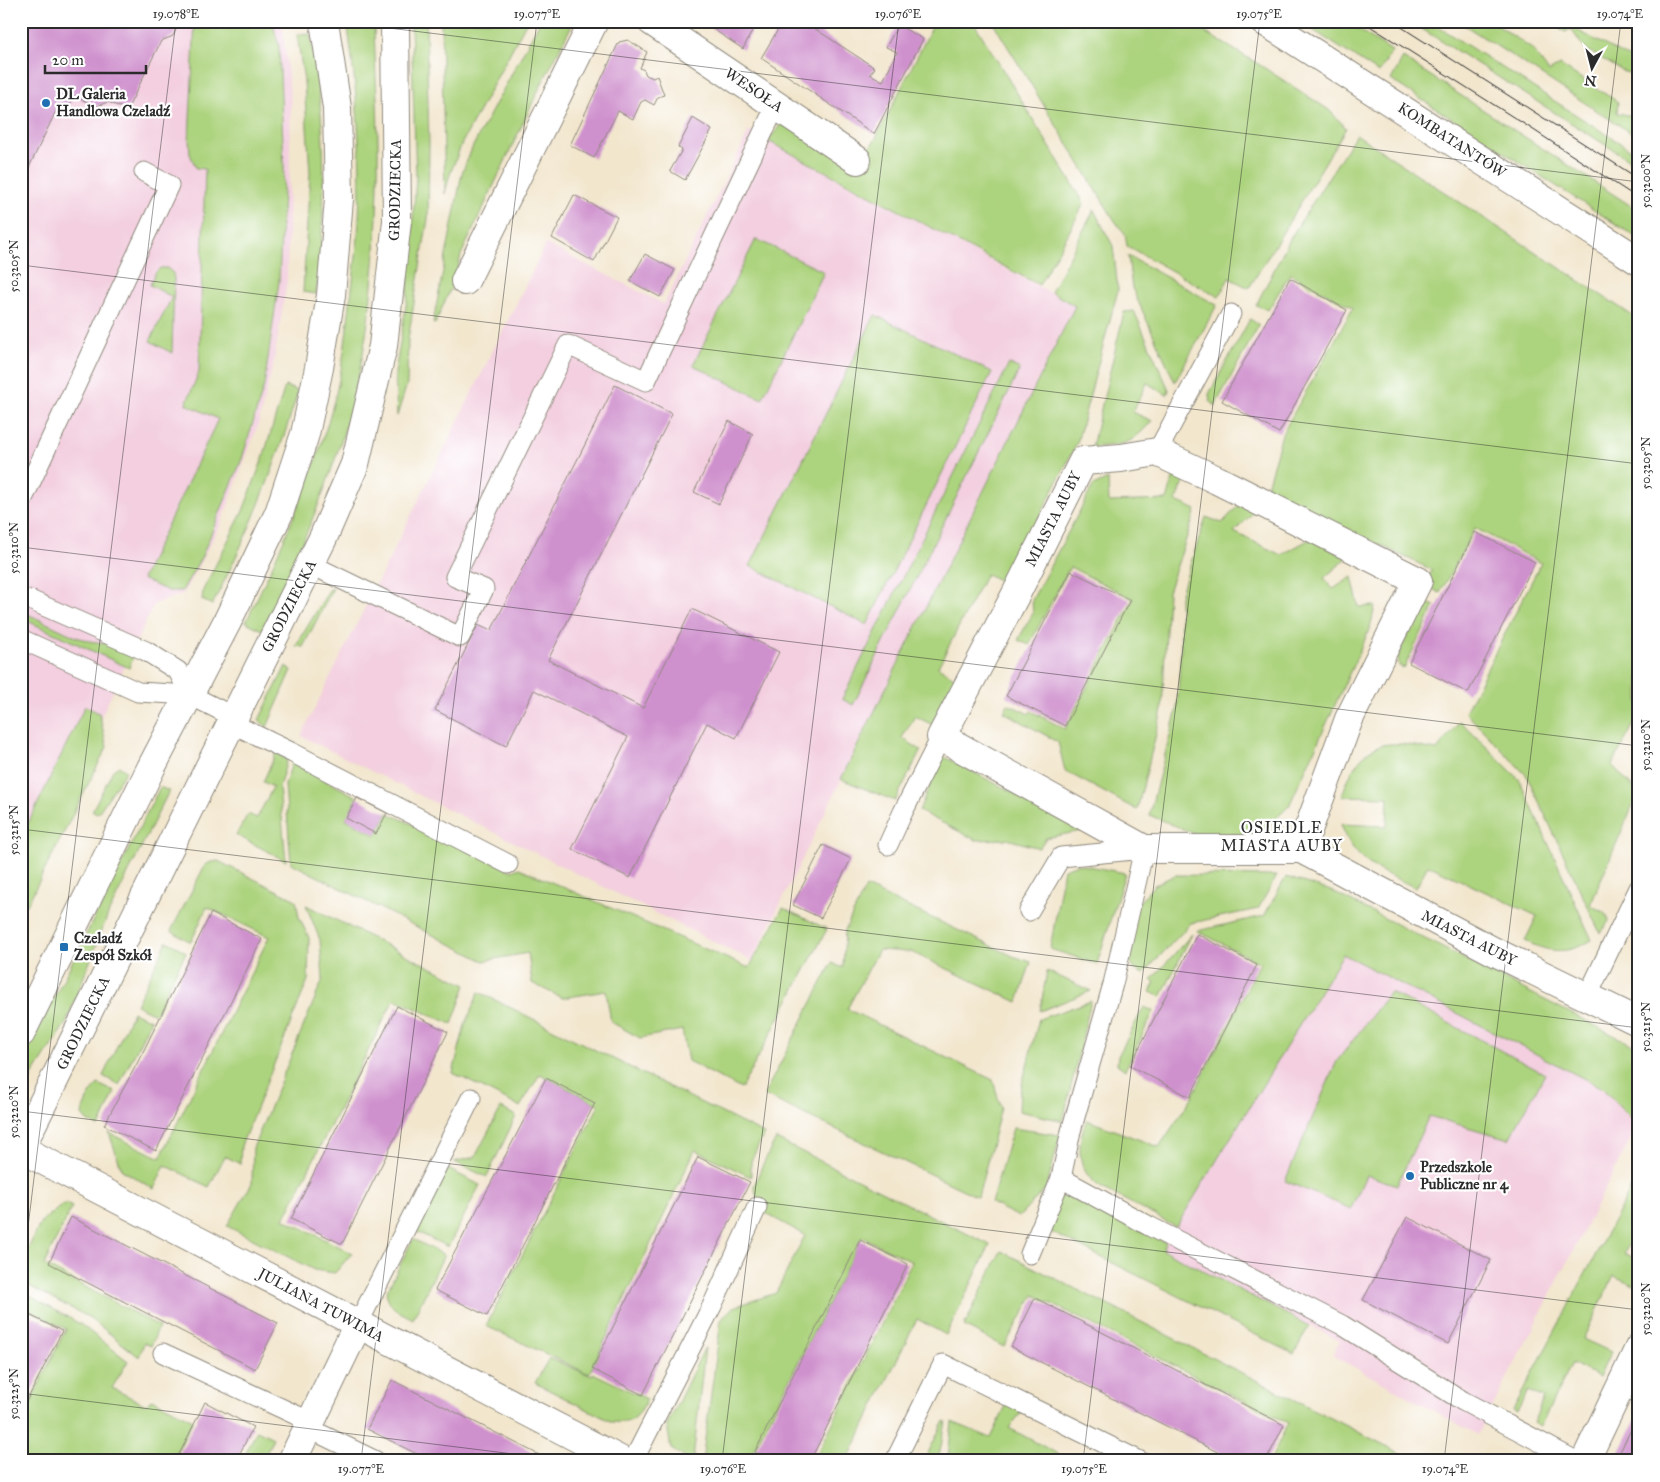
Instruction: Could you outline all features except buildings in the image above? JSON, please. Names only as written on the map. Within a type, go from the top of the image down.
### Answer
[{"type":"street","points":[[21,1033],[151,768],[228,620],[279,513],[305,434],[319,368],[331,295],[339,199],[337,108],[324,21]]},
{"type":"street","name":"GRODZIECKA","points":[[21,1148],[324,538],[355,464],[383,346],[397,221],[395,21]]},
{"type":"street","points":[[465,281],[594,21]]},
{"type":"street","name":"WESOŁA","points":[[651,21],[857,160]]},
{"type":"street","name":"KOMBATANTÓW","points":[[1264,21],[1639,261]]},
{"type":"street","points":[[1157,452],[1418,581],[1349,719],[1301,849]]},
{"type":"street","name":"MIASTA AUBY","points":[[1157,452],[1083,461],[941,737],[1144,849],[1301,849],[1493,951],[1639,1022]]},
{"type":"street","name":"JULIANA TUWIMA","points":[[21,1148],[622,1461]]},
{"type":"street","points":[[292,1461],[358,1324]]},
{"type":"street","points":[[1585,1461],[1639,1348]]},
{"type":"lane","points":[[310,564],[460,637],[484,589],[456,577],[568,345],[646,381],[776,105]]},
{"type":"lane","points":[[21,503],[169,185],[144,172]]},
{"type":"lane","points":[[1157,452],[1231,314]]},
{"type":"lane","points":[[21,600],[30,600],[146,651],[178,671],[190,695]]},
{"type":"lane","points":[[21,639],[138,692],[190,695],[279,746],[508,864]]},
{"type":"lane","points":[[888,846],[941,737]]},
{"type":"lane","points":[[1029,911],[1062,857],[1144,849],[1113,984],[1072,1131],[1061,1178],[1030,1254]]},
{"type":"lane","points":[[1587,997],[1639,888]]},
{"type":"lane","points":[[358,1324],[471,1098]]},
{"type":"lane","points":[[1061,1178],[1342,1325],[1463,1401],[1576,1461]]},
{"type":"lane","points":[[633,1461],[712,1306],[757,1207]]},
{"type":"lane","points":[[163,1353],[309,1425],[376,1461]]},
{"type":"lane","points":[[895,1461],[943,1364],[1140,1461]]},
{"type":"shaded area","points":[[21,21],[282,21],[291,103],[287,281],[274,361],[258,425],[220,526],[183,594],[154,604],[21,888]]},
{"type":"shaded area","points":[[749,131],[1075,306],[752,961],[301,736],[546,244],[664,304]]},
{"type":"shaded area","name":"Przedszkole Publiczne nr 4","points":[[1343,954],[1602,1088],[1638,1125],[1478,1435],[1332,1355],[1340,1341],[1162,1250]]},
{"type":"green space","points":[[195,21],[272,21],[279,46],[284,168],[279,282],[264,386],[242,459],[202,556],[182,591],[168,591],[142,579],[218,419],[186,404],[199,372],[205,169],[196,168],[190,154],[189,139]]},
{"type":"green space","points":[[441,21],[527,21],[462,143],[449,177],[445,194]]},
{"type":"green space","points":[[540,21],[574,21],[539,89],[461,255],[456,276],[435,324],[433,323],[462,173],[473,146]]},
{"type":"green space","points":[[935,21],[973,21],[1084,203],[1039,285],[768,141],[781,124],[859,164],[876,138]]},
{"type":"green space","points":[[992,21],[1186,21],[1260,65],[1329,110],[1346,128],[1249,288],[1229,278],[1219,297],[1127,246],[1125,234],[1115,221]]},
{"type":"green space","points":[[1299,21],[1345,21],[1392,51],[1379,73]]},
{"type":"green space","points":[[1429,21],[1639,155],[1639,166],[1422,29]]},
{"type":"green space","points":[[1458,21],[1491,21],[1532,49],[1549,72],[1560,65],[1618,102],[1617,113],[1639,117],[1639,138]]},
{"type":"green space","points":[[1549,21],[1560,21],[1639,63],[1639,74],[1624,72],[1584,48],[1571,29],[1565,32]]},
{"type":"green space","points":[[426,23],[429,145],[428,219],[408,339],[407,384],[397,416],[395,373],[407,300],[416,178],[411,24]]},
{"type":"green space","points":[[374,27],[378,128],[376,239],[366,335],[350,412],[325,487],[311,523],[262,630],[246,622],[285,538],[308,481],[328,423],[343,357],[357,248],[360,196],[358,124],[348,28]]},
{"type":"green space","points":[[310,34],[317,79],[324,169],[323,219],[316,294],[303,292],[310,173],[304,81],[297,35]]},
{"type":"green space","points":[[1403,58],[1639,211],[1639,239],[1391,80]]},
{"type":"green space","points":[[1356,134],[1639,320],[1639,715],[1612,765],[1638,793],[1590,905],[1604,913],[1608,918],[1609,921],[1600,933],[1527,776],[1465,712],[1541,563],[1475,528],[1440,593],[1425,585],[1432,570],[1266,490],[1282,434],[1353,308],[1290,274],[1268,310],[1256,305],[1291,237]]},
{"type":"green space","points":[[1094,210],[1113,246],[1118,290],[1077,443],[1006,583],[986,574],[938,667],[959,680],[933,725],[915,716],[902,738],[921,750],[895,801],[841,779],[1075,306],[1051,292]]},
{"type":"green space","points":[[756,239],[824,272],[762,399],[693,365]]},
{"type":"green space","points":[[1128,256],[1217,305],[1175,382],[1132,288]]},
{"type":"green space","points":[[160,268],[167,268],[173,273],[174,279],[172,353],[150,341],[172,297],[150,285],[155,273]]},
{"type":"green space","points":[[1134,311],[1169,390],[1167,395],[1147,383],[1133,412],[1152,421],[1137,436],[1126,443],[1092,447],[1124,312]]},
{"type":"green space","points":[[875,315],[992,372],[867,625],[750,566]]},
{"type":"green space","points":[[1250,319],[1259,325],[1215,406],[1210,402],[1209,394]]},
{"type":"green space","points":[[1009,364],[1020,369],[853,705],[842,699]]},
{"type":"green space","points":[[285,386],[298,391],[280,446],[250,526],[212,605],[202,600],[203,590],[243,511],[263,458]]},
{"type":"green space","points":[[1174,475],[1185,479],[1176,501],[1196,510],[1168,592],[1162,710],[1137,810],[1065,771],[1058,742],[1004,712],[1008,704],[1029,714],[1031,711],[1065,729],[1133,599],[1070,567],[1029,645],[1018,640],[1033,613],[1032,600],[1093,486],[1108,479],[1109,502],[1167,500]]},
{"type":"green space","points":[[1239,505],[1255,511],[1234,532],[1281,555],[1310,539],[1347,558],[1324,578],[1333,589],[1352,577],[1359,607],[1375,606],[1366,637],[1289,806],[1259,835],[1195,834],[1149,815],[1177,709],[1181,646],[1180,596],[1206,517],[1222,523]]},
{"type":"green space","points":[[333,588],[303,647],[296,646],[329,590]]},
{"type":"green space","points":[[1424,602],[1435,606],[1404,668],[1399,666],[1398,655]]},
{"type":"green space","points":[[21,611],[76,637],[89,641],[113,644],[134,654],[129,668],[21,618]]},
{"type":"green space","points":[[286,666],[292,670],[267,727],[259,720]]},
{"type":"green space","points":[[85,706],[99,713],[107,747],[27,905],[21,902],[21,838]]},
{"type":"green space","points":[[1460,721],[1519,779],[1592,940],[1574,948],[1558,951],[1534,945],[1525,941],[1537,916],[1428,865],[1416,888],[1370,865],[1361,858],[1347,838],[1341,824],[1387,826],[1388,797],[1342,796],[1353,769],[1365,754],[1381,745],[1391,744],[1437,750]]},
{"type":"green space","points":[[276,753],[287,760],[279,787],[286,861],[236,835],[248,814],[257,818],[273,787],[263,782]]},
{"type":"green space","points":[[942,756],[1086,830],[1046,838],[1039,848],[1007,839],[976,840],[919,811]]},
{"type":"green space","points":[[292,763],[357,797],[346,819],[376,835],[388,813],[512,871],[519,868],[749,968],[783,908],[827,929],[741,1089],[688,1061],[682,1030],[640,1038],[611,1022],[606,991],[562,998],[532,983],[528,953],[484,961],[291,863],[285,785]]},
{"type":"green space","points":[[119,766],[126,771],[98,813],[92,811],[113,770]]},
{"type":"green space","points":[[160,787],[169,791],[109,912],[66,1023],[32,1076],[23,1096],[21,1107],[21,1064]]},
{"type":"green space","points":[[218,861],[296,900],[299,917],[309,938],[308,980],[241,1146],[240,1164],[225,1156],[209,1187],[165,1165],[154,1189],[122,1170],[109,1133],[160,1158],[269,937],[207,907],[191,942],[171,931],[205,865]]},
{"type":"green space","points":[[1078,864],[1125,873],[1097,964],[1050,949],[1064,869]]},
{"type":"green space","points":[[1175,875],[1277,876],[1258,909],[1191,923],[1143,974],[1133,968],[1127,950],[1136,906],[1154,885]]},
{"type":"green space","points":[[1286,877],[1331,891],[1637,1047],[1639,1060],[1638,1125],[1602,1088],[1343,954],[1176,1227],[1098,1186],[1089,1177],[1081,1162],[1081,1136],[1087,1120],[1159,1147],[1191,1099],[1260,963],[1197,931],[1264,916]]},
{"type":"green space","points":[[866,887],[1013,956],[1031,962],[1018,1002],[911,952],[879,950],[847,1009],[993,1080],[1001,1108],[978,1197],[764,1095],[832,963],[843,968],[845,930]]},
{"type":"green space","points":[[306,905],[466,985],[452,1024],[394,999],[284,1219],[352,1253],[335,1273],[314,1270],[227,1226],[252,1183],[253,1148],[323,979],[320,940]]},
{"type":"green space","points":[[1192,934],[1161,997],[1150,992],[1155,982],[1151,980]]},
{"type":"green space","points":[[167,941],[186,952],[155,1014],[136,1005]]},
{"type":"green space","points":[[1047,971],[1091,991],[1040,1011]]},
{"type":"green space","points":[[479,992],[764,1134],[751,1161],[751,1177],[695,1150],[589,1374],[486,1326],[599,1105],[540,1074],[520,1107],[453,1073],[465,1025]]},
{"type":"green space","points":[[1390,992],[1545,1074],[1509,1139],[1429,1116],[1397,1185],[1366,1175],[1351,1209],[1285,1181],[1337,1061]]},
{"type":"green space","points":[[1091,1001],[1063,1121],[1019,1111],[1020,1092],[1039,1019]]},
{"type":"green space","points":[[1144,1007],[1154,1011],[1125,1070],[1117,1064],[1118,1056]]},
{"type":"green space","points":[[133,1012],[151,1020],[119,1085],[103,1076]]},
{"type":"green space","points":[[98,1084],[115,1092],[99,1127],[87,1121],[82,1115],[88,1098]]},
{"type":"green space","points":[[501,1108],[516,1116],[487,1177],[454,1162],[475,1157]]},
{"type":"green space","points":[[1013,1128],[1060,1135],[1047,1187],[1019,1217],[991,1203]]},
{"type":"green space","points":[[776,1139],[990,1245],[946,1335],[917,1319],[847,1461],[814,1461],[912,1262],[862,1237],[748,1461],[702,1461],[721,1320],[733,1307],[776,1293],[805,1235],[761,1211],[754,1186]]},
{"type":"green space","points":[[448,1169],[480,1185],[448,1247],[415,1231]]},
{"type":"green space","points":[[1639,1173],[1639,1222],[1624,1253],[1639,1260],[1639,1287],[1614,1276],[1583,1339],[1611,1352],[1599,1377],[1572,1363],[1540,1427],[1533,1423],[1544,1398],[1528,1391],[1517,1412],[1513,1410]]},
{"type":"green space","points":[[1061,1193],[1166,1243],[1163,1250],[1309,1326],[1294,1354],[1049,1231]]},
{"type":"green space","points":[[65,1203],[72,1207],[44,1265],[159,1326],[151,1346],[144,1343],[139,1357],[90,1318],[21,1282],[21,1263],[41,1222]]},
{"type":"green space","points":[[413,1239],[444,1255],[413,1319],[393,1307],[386,1293]]},
{"type":"green space","points":[[1001,1251],[1400,1453],[1396,1461],[1270,1461],[1288,1423],[1034,1295],[1004,1347],[964,1326]]},
{"type":"green space","points":[[21,1291],[80,1324],[128,1361],[112,1388],[146,1405],[152,1399],[193,1420],[173,1461],[21,1461],[21,1420],[66,1329],[21,1306]]},
{"type":"green space","points":[[705,1347],[693,1461],[690,1461],[671,1449],[667,1425]]},
{"type":"green space","points":[[549,1358],[592,1376],[593,1373],[647,1399],[637,1415],[630,1421],[612,1422],[535,1383]]},
{"type":"green space","points":[[1009,1400],[1024,1409],[1009,1428],[1071,1461],[953,1461],[948,1458],[952,1422],[991,1438]]},
{"type":"green space","points":[[944,1421],[946,1422],[938,1461],[924,1461]]},
{"type":"green space","points":[[257,1430],[273,1438],[263,1461],[242,1461]]},
{"type":"tram line","points":[[1362,21],[1639,199]]},
{"type":"tram line","points":[[1392,21],[1639,179]]},
{"type":"place","name":"DL Galeria Handlowa Czeladź","points":[[46,103]]},
{"type":"place","name":"Czeladź Zespół Szkół","points":[[64,947]]},
{"type":"place","name":"Przedszkole Publiczne nr 4","points":[[1410,1176]]},
{"type":"district","name":"OSIEDLE MIASTA AUBY","points":[[1282,836]]}]
